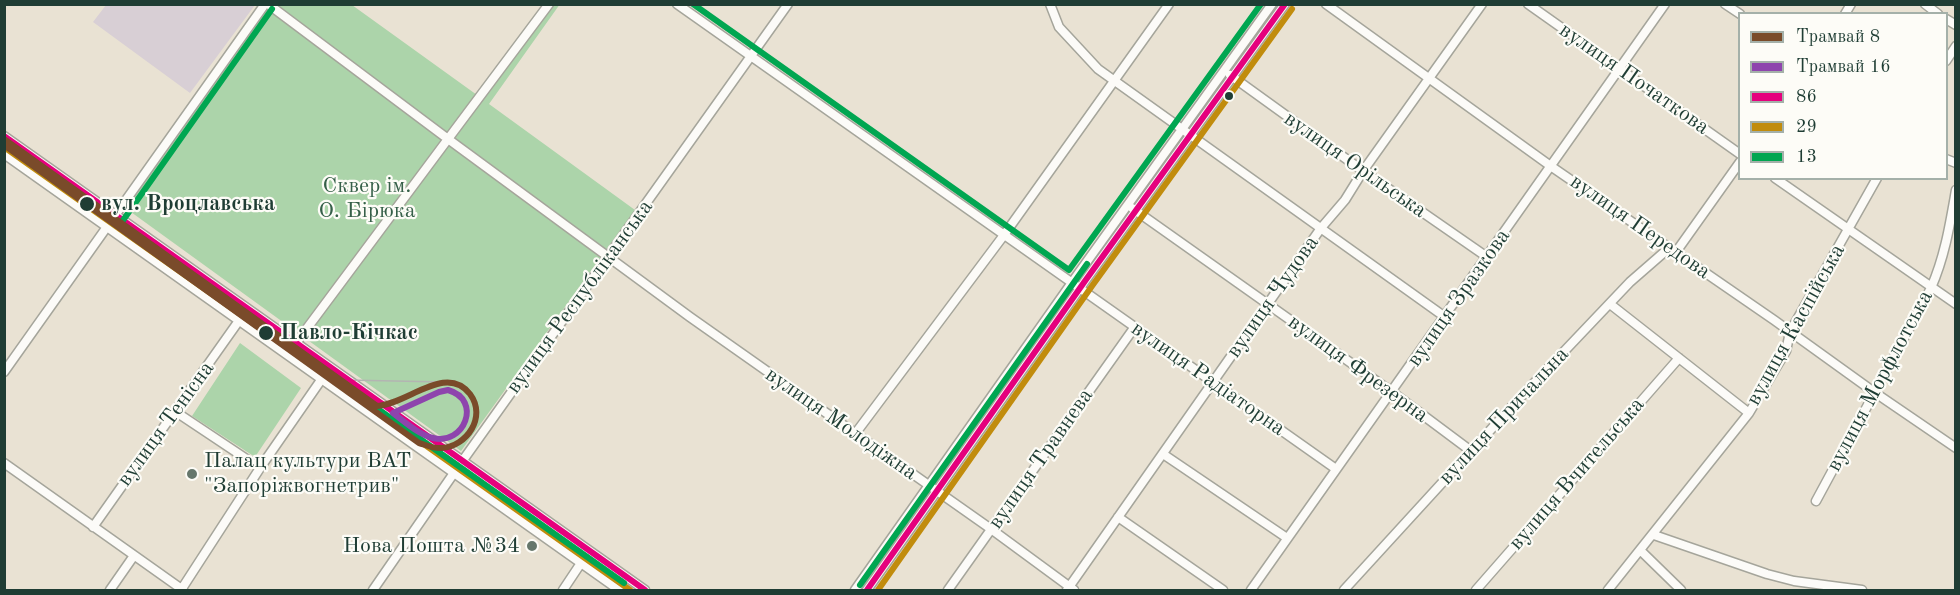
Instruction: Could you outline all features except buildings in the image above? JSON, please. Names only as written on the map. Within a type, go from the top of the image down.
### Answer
[{"type":"street","name":"вулиця Молодіжна","points":[[267,4],[608,258],[991,529],[1070,589]]},
{"type":"street","points":[[4,372],[267,4]]},
{"type":"street","points":[[299,339],[549,4]]},
{"type":"street","points":[[677,4],[1071,284]]},
{"type":"street","name":"вулиця Республіканська","points":[[373,591],[453,474],[788,4]]},
{"type":"street","points":[[1050,4],[1059,27],[1098,69],[1445,317]]},
{"type":"street","points":[[855,434],[1004,235],[1169,4]]},
{"type":"street","points":[[855,591],[1272,4]]},
{"type":"street","points":[[867,591],[1285,4]]},
{"type":"street","name":"вулиця Передова","points":[[1326,4],[1552,167],[1956,448]]},
{"type":"street","name":"вулиця Чудова","points":[[1070,589],[1321,228],[1345,200],[1363,171],[1482,4]]},
{"type":"street","name":"вулиця Початкова","points":[[1528,4],[1738,153]]},
{"type":"street","name":"вулиця Зразкова","points":[[1251,591],[1665,4]]},
{"type":"street","points":[[1725,4],[1738,13]]},
{"type":"street","points":[[1948,59],[1956,46]]},
{"type":"street","name":"вулиця Орільська","points":[[1224,71],[1487,257]]},
{"type":"street","points":[[4,136],[645,591]]},
{"type":"street","points":[[4,154],[619,591]]},
{"type":"street","name":"вулиця Причальна","points":[[1344,591],[1471,451],[1630,282],[1672,250],[1738,165]]},
{"type":"street","points":[[1778,180],[1956,304]]},
{"type":"street","name":"вулиця Каспійська","points":[[1608,591],[1749,412],[1786,351],[1790,332],[1876,180]]},
{"type":"street","name":"вулиця Морфлотська","points":[[1816,501],[1931,288],[1951,244],[1956,189]]},
{"type":"street","name":"вулиця Фрезерна","points":[[1128,205],[1392,392],[1471,451]]},
{"type":"street","name":"вулиця Радіаторна","points":[[1071,284],[1336,469]]},
{"type":"street","points":[[1610,304],[1749,412]]},
{"type":"street","name":"вулиця Тенісна","points":[[93,527],[238,322]]},
{"type":"street","name":"вулиця Травнева","points":[[948,591],[1134,328]]},
{"type":"street","name":"вулиця Вчительська","points":[[1476,591],[1678,358]]},
{"type":"street","points":[[4,463],[182,590],[260,468],[321,380]]},
{"type":"street","points":[[176,412],[260,468]]},
{"type":"street","points":[[1163,454],[1287,538]]},
{"type":"street","points":[[1118,517],[1223,591]]},
{"type":"street","points":[[1654,535],[1767,574],[1794,581],[1862,591]]},
{"type":"street","points":[[1640,550],[1681,591]]},
{"type":"street","points":[[110,591],[133,557]]},
{"type":"street","points":[[563,591],[581,563]]},
{"type":"shaded area","points":[[106,5],[255,5],[190,93],[93,22]]},
{"type":"green space","name":"Сквер ім. О. Бірюка","points":[[560,4],[489,104],[635,210],[461,451],[124,207],[269,5],[352,5],[477,95],[543,5]]},
{"type":"green space","points":[[240,343],[301,388],[255,457],[192,416]]},
{"type":"tram line","name":"8","points":[[4,139],[377,406],[389,404],[438,384],[450,383],[460,386],[470,394],[475,403],[475,421],[472,429],[459,442],[451,446],[436,448],[419,443],[4,145]]},
{"type":"tram line","points":[[334,376],[346,380],[443,382]]},
{"type":"tram line","name":"16","points":[[448,390],[459,395],[465,403],[467,412],[461,429],[444,439],[422,434],[393,413],[448,390]]},
{"type":"transit line","name":"13","points":[[693,4],[1069,270],[1261,4]]},
{"type":"transit line","name":"86","points":[[867,590],[1085,281],[1285,4]]},
{"type":"transit line","name":"13","points":[[272,9],[119,226],[624,583]]},
{"type":"transit line","name":"29","points":[[878,590],[1092,286],[1292,9]]},
{"type":"transit line","name":"86","points":[[4,136],[645,590]]},
{"type":"transit line","name":"29","points":[[4,147],[630,590]]},
{"type":"transit line","name":"13","points":[[860,585],[1087,264]]},
{"type":"place","name":"вул. Вроцлавська","points":[[87,204]]},
{"type":"place","name":"Павло-Кічкас","points":[[266,333]]},
{"type":"place","name":"Палац культури ВАТ \"Запоріжвогнетрив\"","points":[[192,474]]},
{"type":"place","name":"Нова Пошта №34","points":[[532,546]]}]
